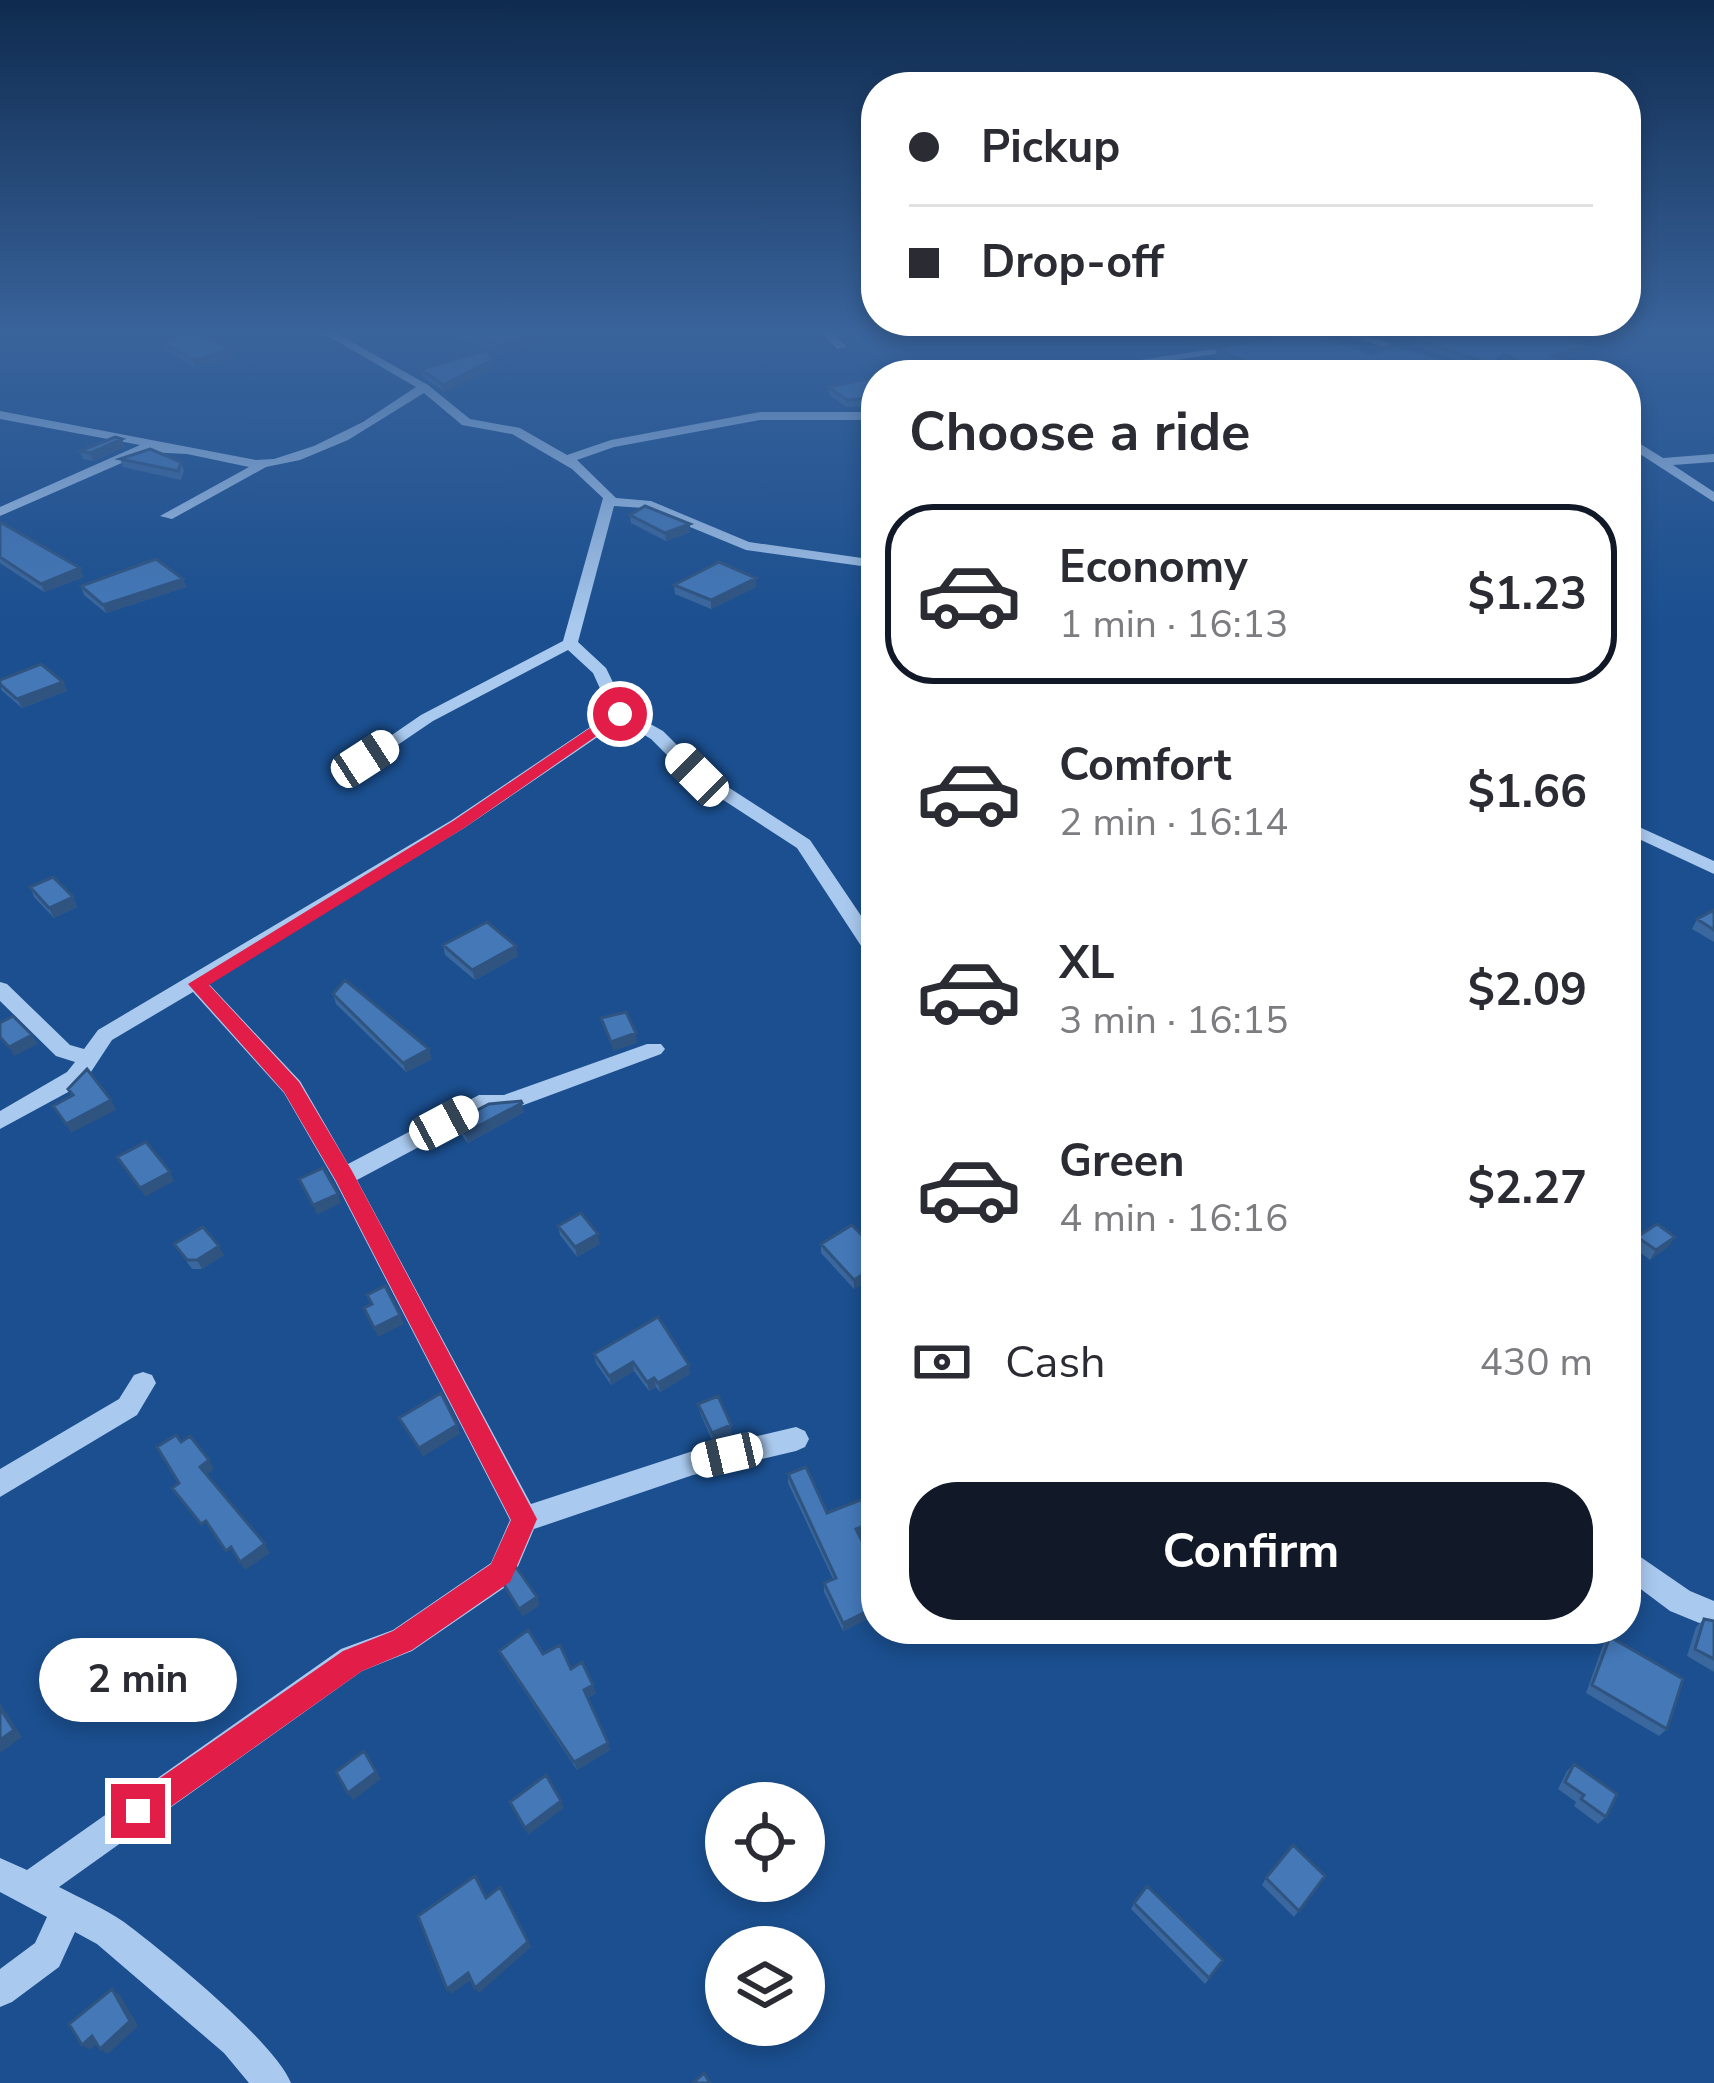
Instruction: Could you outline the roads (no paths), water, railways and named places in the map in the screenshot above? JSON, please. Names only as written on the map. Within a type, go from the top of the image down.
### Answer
[{"type":"street","points":[[80,430],[261,464],[297,461],[350,430]]},
{"type":"street","points":[[365,759],[427,718],[570,643],[610,497],[599,482],[511,430]]},
{"type":"street","points":[[566,460],[611,444],[684,430]]},
{"type":"street","points":[[0,512],[145,448],[164,446]]},
{"type":"street","points":[[1641,448],[1714,498]]},
{"type":"street","points":[[1664,462],[1714,458]]},
{"type":"street","points":[[167,516],[261,464]]},
{"type":"street","points":[[608,502],[646,504],[746,546],[861,562]]},
{"type":"street","points":[[570,643],[600,671],[620,714],[657,736],[697,775],[804,844],[861,930]]},
{"type":"street","points":[[0,1120],[75,1078],[105,1035],[458,824],[620,714]]},
{"type":"street","points":[[1641,833],[1714,868]]},
{"type":"street","points":[[197,984],[292,1087],[524,1519]]},
{"type":"street","points":[[0,989],[63,1051],[87,1057]]},
{"type":"street","points":[[344,1177],[487,1101],[505,1103],[654,1049]]},
{"type":"street","points":[[0,1484],[128,1407],[143,1383]]},
{"type":"street","points":[[273,2083],[236,2042],[109,1932],[15,1881],[352,1660],[402,1641],[501,1573],[524,1519],[693,1463],[796,1439]]},
{"type":"street","points":[[1641,1572],[1680,1601],[1714,1616]]},
{"type":"street","points":[[0,1990],[47,1955],[70,1910]]}]
